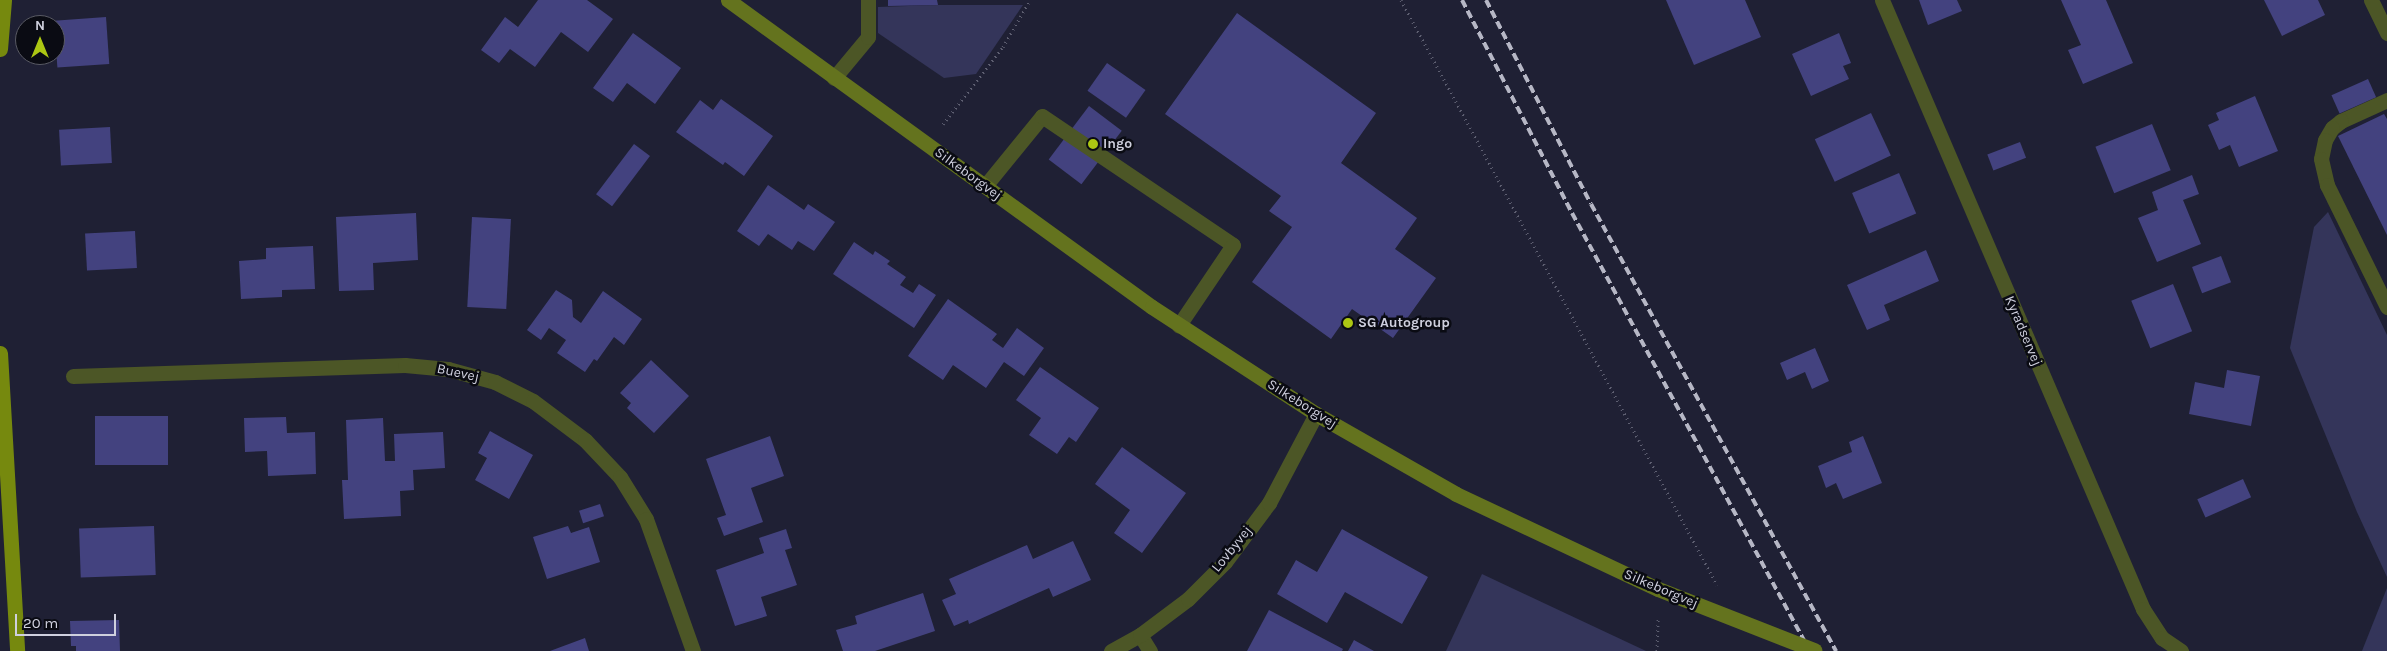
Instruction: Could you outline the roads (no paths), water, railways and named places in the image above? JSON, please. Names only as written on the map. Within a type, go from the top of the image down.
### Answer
[{"type":"main road","points":[[0,49],[4,0]]},
{"type":"main road","name":"Silkeborgvej","points":[[728,0],[1179,325],[1316,414],[1456,494],[1658,589],[1816,650]]},
{"type":"main road","points":[[0,353],[17,651]]},
{"type":"street","points":[[834,78],[868,37],[868,0]]},
{"type":"street","name":"Kyradservej","points":[[1882,0],[2143,609],[2162,638],[2181,651]]},
{"type":"street","points":[[2372,0],[2387,33]]},
{"type":"street","points":[[2387,100],[2341,121],[2332,128],[2325,140],[2321,159],[2327,185],[2387,307]]},
{"type":"street","points":[[985,186],[1042,116],[1233,245],[1179,325]]},
{"type":"street","name":"Buevej","points":[[73,376],[405,365],[448,369],[495,382],[533,401],[585,440],[620,478],[646,519],[693,651]]},
{"type":"street","name":"Lovbyvej","points":[[1111,651],[1140,635],[1188,599],[1225,562],[1268,503],[1316,414]]},
{"type":"street","points":[[1140,635],[1150,651]]},
{"type":"railway","points":[[1462,0],[1572,213],[1810,651]]},
{"type":"railway","points":[[1486,0],[1591,204],[1836,651]]},
{"type":"place","name":"Ingo","points":[[1093,144]]},
{"type":"place","name":"SG Autogroup","points":[[1348,323]]}]
